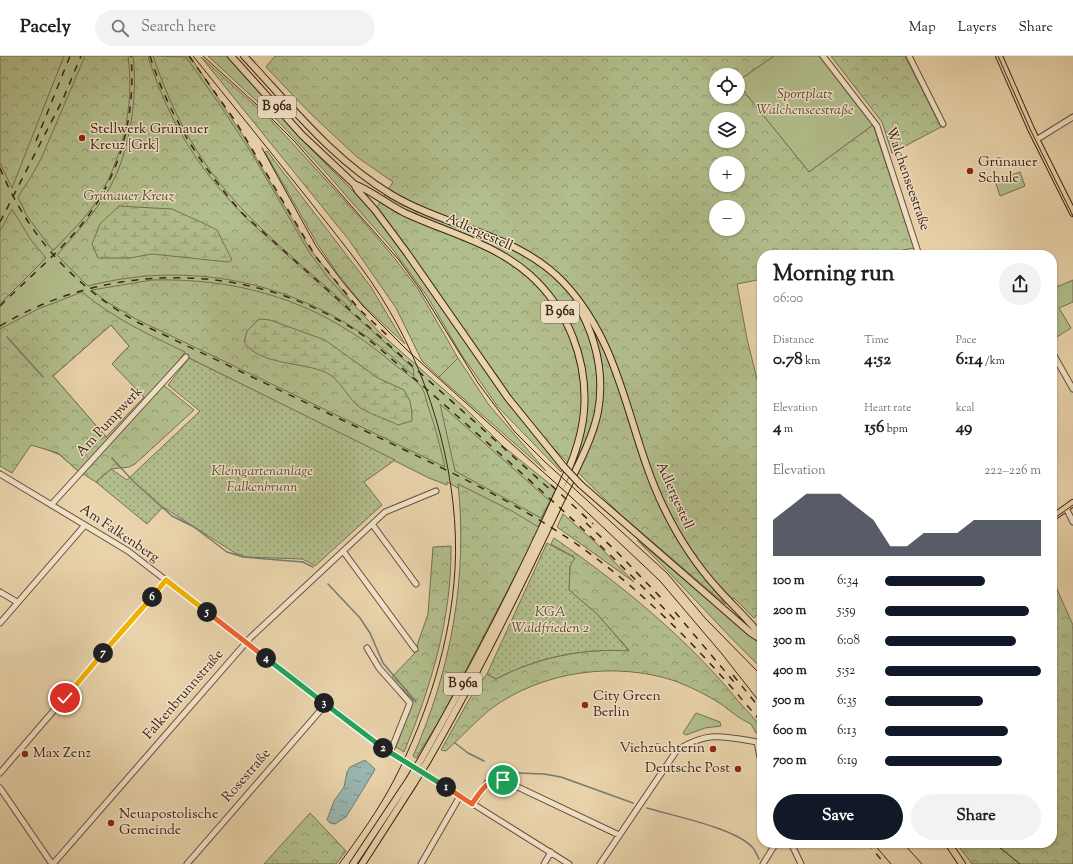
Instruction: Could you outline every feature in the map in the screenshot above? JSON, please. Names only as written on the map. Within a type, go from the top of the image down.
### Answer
[{"type":"main road","name":"Adlergestell","points":[[244,56],[319,138],[365,178],[417,208],[524,251],[546,266],[564,283],[582,304],[593,321],[610,356],[622,386],[653,483],[672,525],[709,579],[757,632]]},
{"type":"main road","points":[[999,56],[1036,140],[1073,213]]},
{"type":"main road","name":"Adlergestell","points":[[235,57],[302,135],[354,184],[404,212],[492,248],[511,260],[531,276],[551,298],[567,324],[576,347],[582,372],[584,398],[581,433],[577,450],[504,609]]},
{"type":"main road","name":"Adlergestell","points":[[354,184],[395,237],[512,404],[564,467],[581,485],[709,597],[757,636]]},
{"type":"main road","name":"Adlergestell","points":[[504,609],[584,451],[598,412],[599,370],[596,349],[582,313],[564,283]]},
{"type":"main road","points":[[1057,514],[1073,503]]},
{"type":"main road","name":"B 96a","points":[[362,864],[425,760],[504,609]]},
{"type":"main road","name":"B 96a","points":[[353,864],[411,782]]},
{"type":"main road","points":[[951,848],[962,864]]},
{"type":"street","name":"Walchenseestraße","points":[[823,56],[877,126],[917,250]]},
{"type":"street","points":[[909,56],[943,124]]},
{"type":"street","points":[[1036,140],[1073,116]]},
{"type":"street","name":"Am Pumpwerk","points":[[51,505],[186,357]]},
{"type":"street","points":[[1057,361],[1073,389]]},
{"type":"street","name":"Am Falkenberg","points":[[0,474],[128,551],[390,753],[569,864]]},
{"type":"street","name":"Falkenbrunnstraße","points":[[53,864],[246,642],[385,512],[436,491]]},
{"type":"street","points":[[1066,508],[1073,522]]},
{"type":"street","points":[[372,524],[416,584]]},
{"type":"street","points":[[0,623],[85,525]]},
{"type":"street","points":[[343,551],[415,649]]},
{"type":"street","points":[[0,773],[166,580]]},
{"type":"street","points":[[0,592],[17,602]]},
{"type":"street","points":[[367,648],[379,668],[410,703],[390,753]]},
{"type":"street","name":"Rosestraße","points":[[187,864],[326,704]]},
{"type":"street","points":[[600,864],[677,750],[694,741],[708,736],[757,740]]},
{"type":"street","points":[[472,804],[488,783],[496,780],[503,780],[619,835]]},
{"type":"street","points":[[0,788],[53,864]]},
{"type":"street","points":[[421,864],[460,796]]},
{"type":"street","points":[[763,864],[773,848]]},
{"type":"street","points":[[793,848],[801,864]]},
{"type":"street","points":[[544,864],[551,852]]},
{"type":"green space","name":"Grünauer Kreuz","points":[[0,56],[190,56],[242,134],[310,249],[355,306],[380,333],[466,409],[504,447],[556,489],[536,531],[447,482],[447,485],[429,478],[183,355],[145,397],[112,364],[129,346],[111,325],[53,376],[106,437],[77,470],[60,455],[31,443],[0,464]]},
{"type":"green space","points":[[0,56],[64,56],[12,188],[0,163]]},
{"type":"green space","points":[[85,56],[128,56],[130,94],[128,114],[119,153],[104,189],[94,205],[53,251],[27,216],[18,197],[41,159]]},
{"type":"green space","points":[[133,56],[148,56],[156,80],[176,124],[200,164],[230,201],[248,220],[413,368],[414,376],[365,335],[326,312],[294,298],[261,287],[227,280],[192,276],[158,275],[123,279],[88,286],[57,255],[98,205],[117,173],[123,157],[131,123],[134,88]]},
{"type":"green space","points":[[153,56],[186,57],[254,157],[309,252],[329,279],[352,304],[349,307],[272,239],[236,203],[220,183],[205,163],[182,125],[163,84]]},
{"type":"green space","points":[[208,56],[227,56],[309,147],[370,208],[504,398],[562,470],[561,472],[498,407],[461,354],[427,296],[391,247],[322,168],[275,118]]},
{"type":"green space","points":[[275,56],[774,56],[745,76],[745,68],[709,68],[709,104],[745,104],[745,93],[809,172],[873,125],[914,248],[903,250],[757,250],[757,280],[737,284],[747,339],[757,379],[757,615],[754,618],[734,598],[725,604],[620,514],[541,436],[510,395],[377,207],[393,182],[357,157],[312,115],[266,67]]},
{"type":"green space","name":"Sportplatz Walchenseestraße","points":[[774,56],[820,56],[873,125],[809,172],[745,93],[745,76]]},
{"type":"green space","points":[[831,56],[905,56],[941,127],[892,153],[882,122]]},
{"type":"green space","points":[[201,57],[270,119],[357,214],[396,260],[418,289],[458,358],[439,377],[422,361],[396,308],[349,240]]},
{"type":"green space","points":[[267,151],[371,287],[405,344],[362,304],[337,273],[318,245],[265,152]]},
{"type":"green space","points":[[1020,172],[1025,186],[1000,196],[995,181]]},
{"type":"green space","points":[[119,206],[172,209],[203,223],[217,230],[232,260],[228,262],[152,254],[130,258],[98,258],[92,244],[100,224]]},
{"type":"green space","points":[[12,209],[31,240],[46,258],[0,304],[0,231]]},
{"type":"green space","points":[[152,280],[185,280],[249,289],[308,309],[336,323],[363,340],[412,378],[422,388],[425,394],[445,467],[136,319],[107,302],[92,290]]},
{"type":"green space","points":[[1073,280],[1073,302],[1059,308],[1071,328],[1057,337],[1057,287]]},
{"type":"green space","points":[[82,292],[119,318],[185,352],[162,384],[194,410],[135,464],[129,467],[111,469],[96,482],[77,470],[58,453],[31,445],[12,473],[0,466],[0,329],[38,309]],"holes":[[[111,325],[129,346],[112,364],[144,397],[106,437],[53,376]]]},
{"type":"green space","points":[[259,319],[270,320],[325,340],[378,378],[404,390],[410,401],[412,421],[398,425],[371,413],[357,405],[338,382],[325,372],[270,359],[251,349],[244,342],[247,331]]},
{"type":"green space","name":"Kleingartenanlage Falkenbrunn","points":[[189,358],[395,460],[364,482],[382,505],[315,566],[302,559],[246,557],[235,553],[163,507],[147,524],[96,482],[111,469],[127,480],[200,411],[168,385]]},
{"type":"green space","points":[[458,358],[489,405],[546,471],[439,377]]},
{"type":"green space","points":[[440,404],[550,501],[541,518],[455,471]]},
{"type":"green space","points":[[458,484],[512,511],[540,528],[441,718],[416,758],[413,756],[437,691],[447,657],[454,623],[461,553]]},
{"type":"green space","points":[[563,514],[596,543],[634,582],[557,527]]},
{"type":"green space","points":[[554,538],[604,574],[676,635],[720,679],[755,720],[757,723],[757,733],[751,724],[710,697],[675,681],[652,675],[604,671],[580,673],[556,678],[534,685],[512,695],[486,713],[446,751],[441,750],[470,698],[487,674],[496,679],[528,665],[560,656],[594,651],[629,650],[597,614],[569,590],[570,566],[574,557],[551,544]]},
{"type":"green space","points":[[637,540],[757,641],[757,664],[730,637]]},
{"type":"green space","name":"KGA Waldfrieden 2","points":[[547,543],[575,558],[570,566],[569,590],[597,614],[629,651],[594,651],[561,656],[528,665],[496,679],[487,674]]},
{"type":"green space","points":[[451,546],[448,599],[444,626],[423,703],[404,752],[396,747],[413,700],[391,678],[414,654],[428,614],[433,547]]},
{"type":"green space","points":[[1057,589],[1073,625],[1073,864],[972,864],[960,848],[1057,848]]},
{"type":"green space","points":[[696,713],[720,722],[721,726],[705,728],[686,735],[683,733]]},
{"type":"green space","points":[[310,813],[346,851],[336,864],[264,864]]},
{"type":"water","points":[[365,760],[375,769],[373,773],[346,817],[335,824],[330,823],[327,820],[334,801],[344,787],[347,772],[350,767]]},
{"type":"waterway","points":[[7,337],[43,377]]},
{"type":"waterway","points":[[112,458],[133,481],[172,516],[194,527],[227,552],[243,557],[303,562],[313,567]]},
{"type":"waterway","points":[[328,584],[360,618],[370,633],[383,663],[416,702]]},
{"type":"waterway","points":[[455,743],[468,753],[484,761]]},
{"type":"waterway","points":[[517,773],[544,774],[561,777],[633,803]]},
{"type":"waterway","points":[[647,808],[733,834],[753,848],[759,859]]},
{"type":"tram line","points":[[193,56],[340,239],[380,295],[405,339],[419,370],[431,402],[448,469],[453,503],[455,569],[453,596],[443,651],[427,704],[406,756],[382,802],[339,864]]},
{"type":"tram line","points":[[203,56],[267,114],[295,142],[399,260],[420,289],[478,383],[514,431],[544,461],[667,573],[705,618],[757,671]]},
{"type":"tram line","points":[[998,56],[1030,129],[1073,216]]},
{"type":"tram line","points":[[262,148],[316,246],[363,306],[408,351],[570,496],[660,581],[722,654],[757,699]]},
{"type":"tram line","points":[[1057,516],[1073,505]]},
{"type":"tram line","points":[[877,848],[891,864]]},
{"type":"tram line","points":[[908,848],[922,864]]},
{"type":"tram line","points":[[1000,848],[1020,864]]},
{"type":"railway","points":[[36,141],[70,56]]},
{"type":"railway","points":[[0,222],[63,99],[81,56]]},
{"type":"railway","points":[[0,306],[73,235],[95,206],[106,186],[116,166],[128,123],[132,79],[131,56]]},
{"type":"railway","points":[[150,56],[167,100],[188,140],[214,178],[243,214],[554,493]]},
{"type":"railway","points":[[189,56],[236,122],[316,257],[359,309],[390,338]]},
{"type":"railway","points":[[0,168],[11,192],[39,237],[55,257],[93,293],[137,322],[456,475],[505,500],[552,528],[601,562],[651,604],[720,674],[757,717]]},
{"type":"railway","points":[[0,326],[42,305],[86,290],[132,281],[178,278],[224,281],[269,291],[313,307],[355,330],[385,353],[557,505],[676,621]]},
{"type":"railway","points":[[551,485],[593,524]]},
{"type":"railway","points":[[586,523],[617,552],[665,602]]},
{"type":"railway","points":[[675,612],[734,682]]},
{"type":"railway","points":[[733,675],[757,705]]},
{"type":"railway","points":[[871,848],[885,864]]},
{"type":"place","name":"Stellwerk Grünauer Kreuz [Grk]","points":[[82,138]]},
{"type":"place","name":"Grünauer Schule","points":[[970,171]]},
{"type":"place","name":"City Green Berlin","points":[[585,705]]},
{"type":"place","name":"Viehzüchterin","points":[[713,749]]},
{"type":"place","name":"Max Zenz","points":[[25,754]]},
{"type":"place","name":"Deutsche Post","points":[[738,769]]},
{"type":"place","name":"Neuapostolische Gemeinde","points":[[111,823]]},
{"type":"route","points":[[65,698],[166,580],[382,748],[472,804],[481,790],[488,783],[496,780],[503,780]]}]
